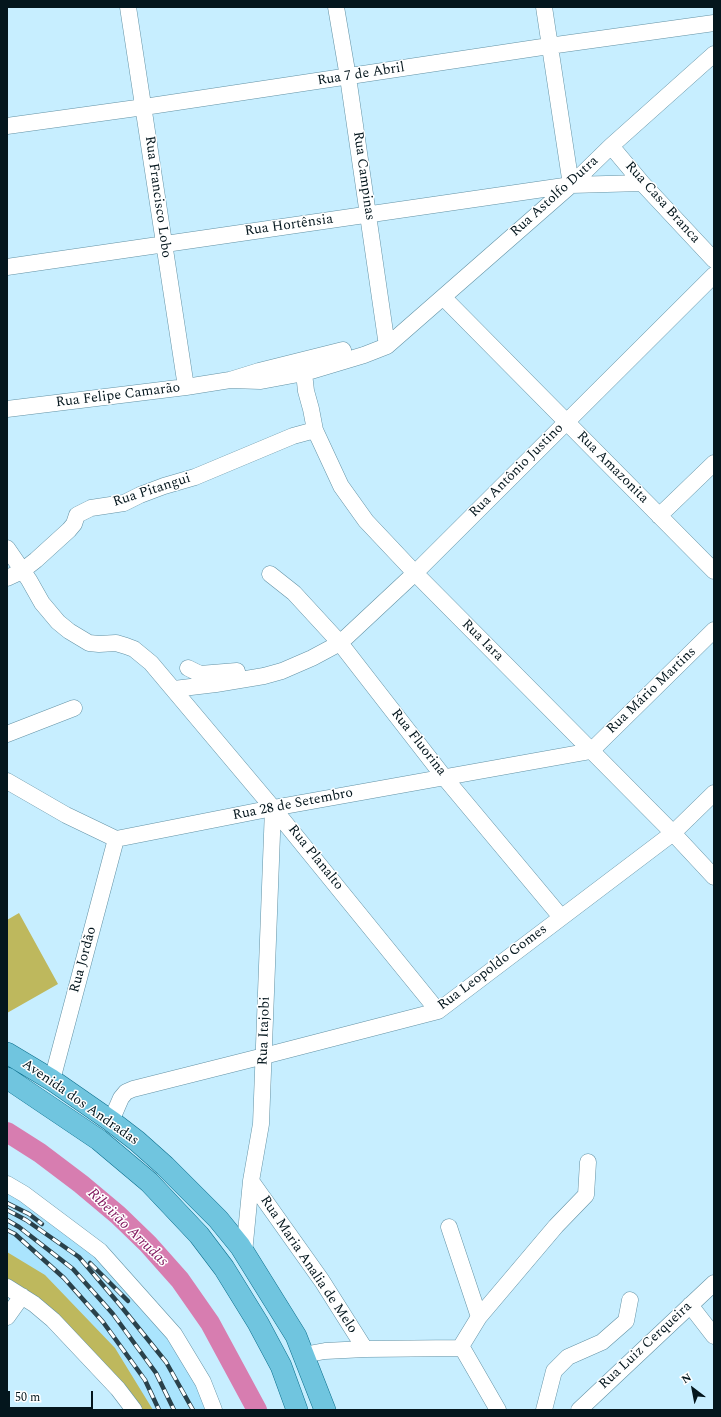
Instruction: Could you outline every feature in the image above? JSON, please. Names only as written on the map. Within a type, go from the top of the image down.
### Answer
[{"type":"main road","name":"Avenida dos Andradas","points":[[7,1053],[52,1080],[137,1141],[190,1190],[218,1219],[244,1253],[296,1336],[325,1410]]},
{"type":"main road","name":"Avenida dos Andradas","points":[[7,1078],[99,1140],[149,1182],[179,1212],[224,1268],[258,1323],[281,1366],[297,1410]]},
{"type":"main road","points":[[39,1099],[50,1091],[53,1086],[52,1080]]},
{"type":"street","name":"Rua Francisco Lobo","points":[[128,7],[186,387]]},
{"type":"street","name":"Rua Campinas","points":[[336,7],[389,342]]},
{"type":"street","points":[[544,7],[571,185]]},
{"type":"street","name":"Rua 7 de Abril","points":[[7,126],[714,23]]},
{"type":"street","name":"Rua Astolfo Dutra","points":[[389,342],[571,185],[611,146],[714,54]]},
{"type":"street","name":"Rua Casa Branca","points":[[611,146],[642,183],[714,260]]},
{"type":"street","name":"Rua Hortênsia","points":[[7,267],[571,185],[642,183]]},
{"type":"street","name":"Rua Antônio Justino","points":[[174,689],[264,676],[282,671],[312,658],[340,643],[415,573],[714,275]]},
{"type":"street","name":"Rua Amazonita","points":[[443,296],[714,571]]},
{"type":"street","name":"Rua Felipe Camarão","points":[[230,380],[261,381],[304,372],[364,355],[389,342]]},
{"type":"street","name":"Rua Felipe Camarão","points":[[7,409],[186,387],[230,380],[259,371],[389,342]]},
{"type":"street","name":"Rua Iara","points":[[304,372],[306,391],[315,430],[345,492],[366,521],[415,573],[673,833],[714,877]]},
{"type":"street","name":"Rua Pitangui","points":[[7,578],[22,571],[69,530],[74,524],[78,515],[92,508],[124,503],[164,486],[202,474],[293,436],[315,430]]},
{"type":"street","points":[[659,516],[714,463]]},
{"type":"street","points":[[7,548],[29,580],[42,603],[58,622],[89,643],[116,643],[134,650],[151,663],[174,689]]},
{"type":"street","name":"Rua Fluorina","points":[[270,574],[294,593],[340,643],[444,777],[561,917]]},
{"type":"street","name":"Rua Mário Martins","points":[[591,751],[714,630]]},
{"type":"street","name":"Rua Antônio Justino","points":[[188,668],[200,674],[227,672],[260,668],[300,658],[312,658]]},
{"type":"street","name":"Rua Planalto","points":[[174,689],[274,808],[438,1011]]},
{"type":"street","points":[[7,734],[74,708]]},
{"type":"street","name":"Rua 28 de Setembro","points":[[116,839],[274,808],[591,751]]},
{"type":"street","points":[[7,781],[66,815],[116,839]]},
{"type":"street","name":"Rua Leopoldo Gomes","points":[[111,1121],[121,1098],[126,1092],[134,1089],[438,1011],[673,833],[714,793]]},
{"type":"street","name":"Rua Itajobi","points":[[244,1253],[251,1181],[261,1124],[274,808]]},
{"type":"street","name":"Rua Jordão","points":[[52,1080],[116,839]]},
{"type":"street","points":[[460,1348],[479,1317],[556,1226],[586,1196],[588,1162]]},
{"type":"street","name":"Rua Maria Analia de Melo","points":[[251,1181],[322,1281],[365,1349]]},
{"type":"street","points":[[7,1184],[24,1194],[100,1251],[174,1334],[203,1382],[214,1410]]},
{"type":"street","points":[[449,1227],[479,1317]]},
{"type":"street","name":"Rua Luiz Cerqueira","points":[[579,1410],[714,1283]]},
{"type":"street","points":[[7,1287],[22,1296],[53,1320],[118,1389],[134,1410]]},
{"type":"street","points":[[7,1317],[22,1296]]},
{"type":"street","points":[[544,1410],[554,1371],[568,1357],[602,1342],[626,1321],[630,1300]]},
{"type":"street","points":[[690,1305],[714,1336]]},
{"type":"street","points":[[303,1355],[325,1351],[365,1349],[460,1348],[464,1351],[498,1410]]},
{"type":"shaded area","points":[[19,913],[58,984],[7,1013],[7,920]]},
{"type":"shaded area","points":[[7,1186],[87,1242],[163,1320],[209,1410],[141,1410],[7,1273]]},
{"type":"shaded area","points":[[7,1252],[45,1275],[115,1348],[153,1410],[137,1410],[7,1281]]},
{"type":"waterway","name":"Ribeirão Arrudas","points":[[7,1132],[40,1153],[81,1184],[118,1215],[148,1244],[180,1280],[210,1323],[257,1410]]},
{"type":"railway","points":[[7,1203],[29,1214],[42,1224]]},
{"type":"railway","points":[[7,1210],[26,1220],[79,1257],[166,1362],[193,1410]]},
{"type":"railway","points":[[7,1220],[19,1227],[73,1269],[113,1314],[156,1373],[174,1410]]},
{"type":"railway","points":[[7,1230],[15,1234],[64,1278],[103,1322],[145,1380],[159,1410]]},
{"type":"railway","points":[[90,1263],[128,1301]]}]
